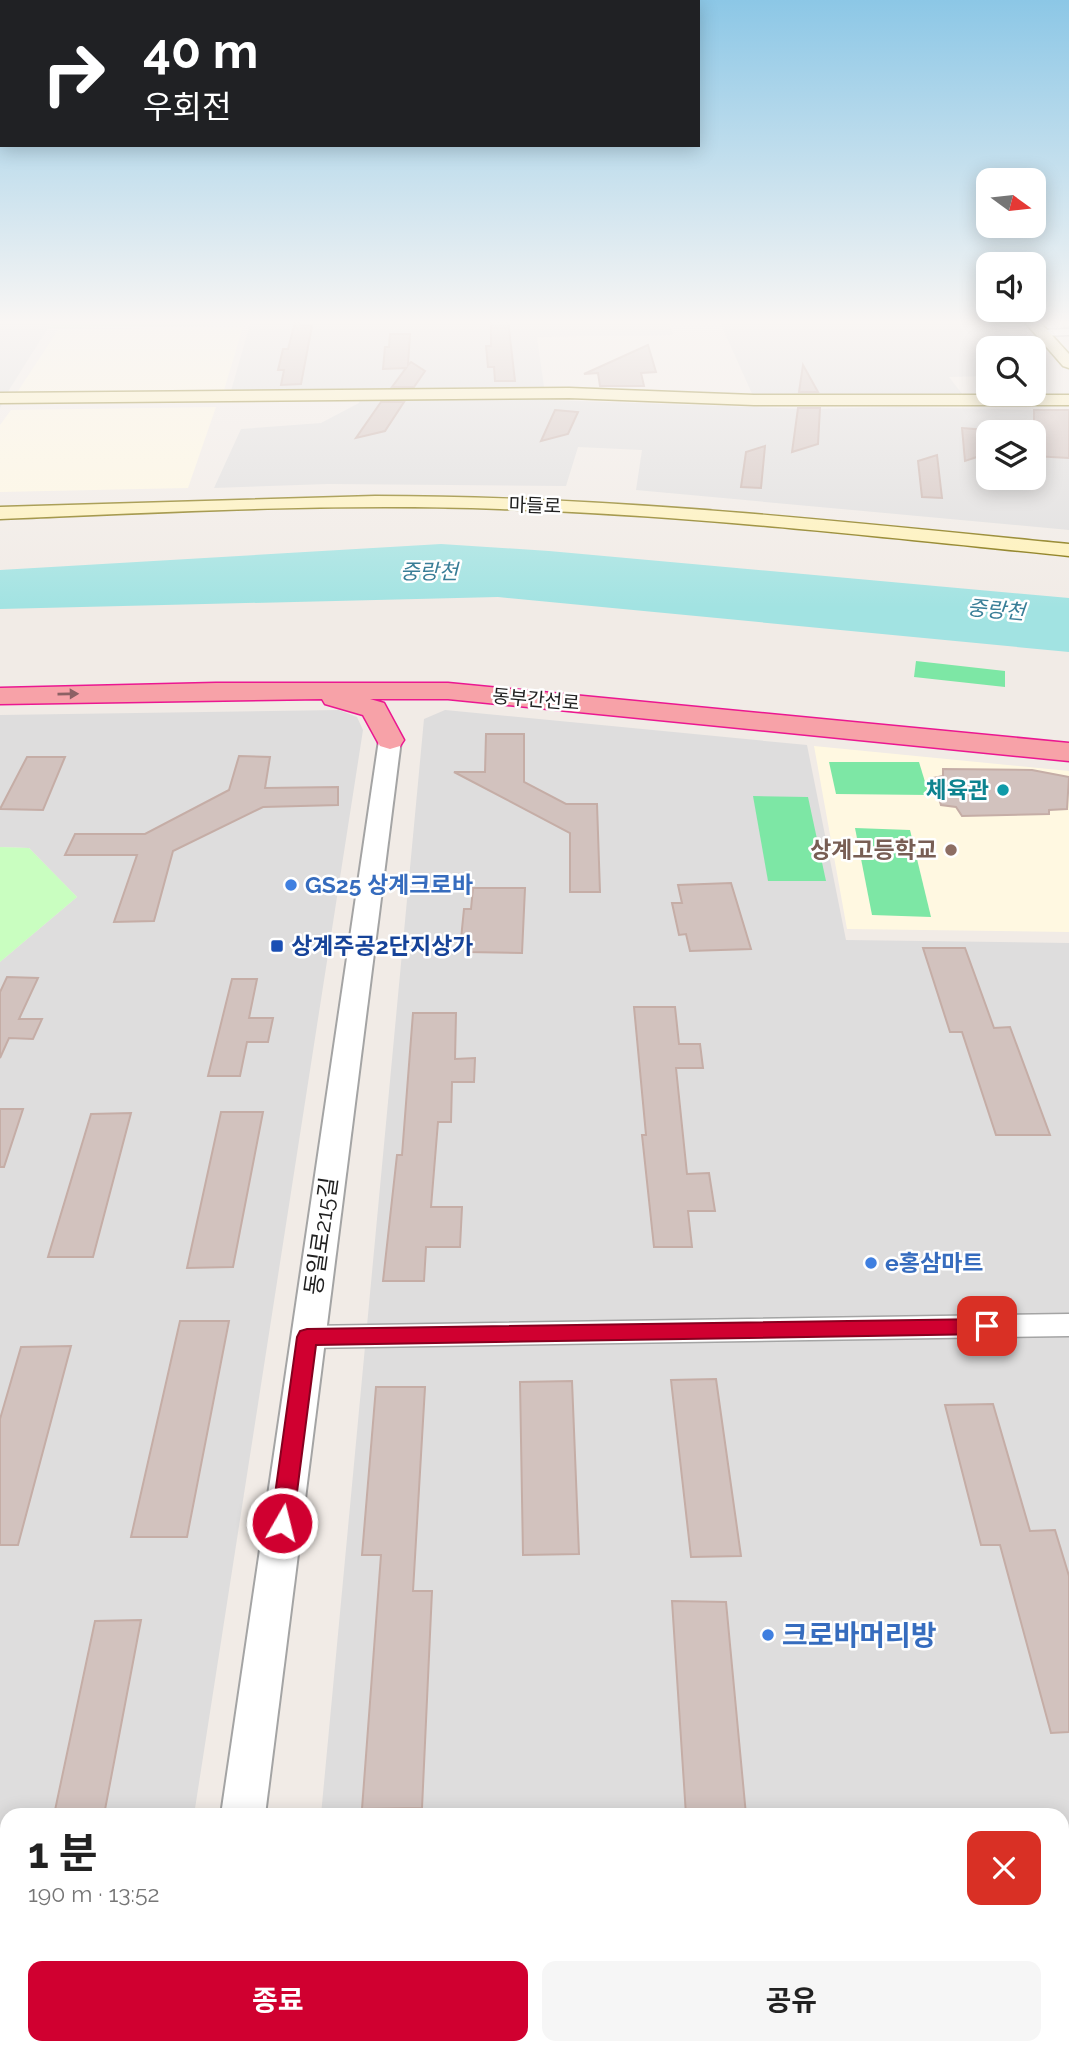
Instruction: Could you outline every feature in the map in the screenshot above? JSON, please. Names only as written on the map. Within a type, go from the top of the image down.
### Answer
[{"type":"highway","name":"동부간선로","points":[[0,696],[250,691],[448,691],[1069,752]]},
{"type":"highway","points":[[250,691],[346,699],[463,702],[1069,766]]},
{"type":"highway","points":[[346,699],[374,709],[390,740]]},
{"type":"highway","points":[[390,740],[398,723],[420,707],[463,702]]},
{"type":"main road","name":"마들로","points":[[0,513],[387,502],[499,503],[735,517],[1069,550]]},
{"type":"street","name":"동일로215길","points":[[244,1808],[390,740]]},
{"type":"street","points":[[307,1337],[1069,1325]]},
{"type":"shaded area","points":[[7,416],[213,416],[188,488],[0,492],[0,425]]},
{"type":"shaded area","points":[[335,416],[1043,416],[1069,440],[1069,530],[636,490],[642,450],[578,447],[566,486],[328,484],[214,488],[241,429],[321,423]]},
{"type":"shaded area","points":[[339,710],[357,717],[363,730],[195,1808],[0,1808],[0,962],[77,897],[29,848],[0,847],[0,715]]},
{"type":"shaded area","points":[[445,710],[807,745],[846,940],[1069,943],[1069,1808],[322,1808],[424,719]]},
{"type":"shaded area","name":"상계고등학교","points":[[814,746],[1069,771],[1069,932],[847,929]]},
{"type":"green space","points":[[916,661],[1005,671],[1005,687],[914,677]]},
{"type":"green space","points":[[829,762],[919,762],[929,795],[836,794]]},
{"type":"green space","points":[[753,796],[808,797],[826,881],[768,881]]},
{"type":"green space","points":[[855,828],[910,830],[931,917],[872,915]]},
{"type":"green space","points":[[0,847],[29,848],[77,897],[0,962]]},
{"type":"water","name":"중랑천","points":[[441,544],[549,551],[1069,598],[1069,652],[498,597],[0,609],[0,570]]},
{"type":"building","points":[[371,416],[395,416],[385,431],[356,438]]},
{"type":"building","points":[[552,416],[576,416],[568,434],[541,441]]},
{"type":"building","points":[[797,416],[820,416],[818,444],[792,452]]},
{"type":"building","points":[[1034,416],[1069,416],[1069,458],[1046,457],[1046,420],[1034,420]]},
{"type":"building","points":[[962,428],[976,429],[976,457],[965,461]]},
{"type":"building","points":[[765,446],[761,488],[741,487],[746,452]]},
{"type":"building","points":[[937,455],[942,498],[922,497],[918,461]]},
{"type":"building","points":[[486,734],[524,734],[524,782],[566,804],[597,804],[600,892],[570,892],[570,833],[454,772],[485,772]]},
{"type":"building","points":[[239,756],[270,757],[265,788],[338,787],[338,805],[263,807],[173,851],[154,921],[114,922],[137,855],[65,855],[75,834],[145,834],[229,790]]},
{"type":"building","points":[[27,757],[65,757],[43,810],[0,809]]},
{"type":"building","name":"체육관","points":[[943,769],[1032,770],[1069,777],[1067,809],[1049,810],[1049,814],[962,816],[956,807],[941,805],[933,778],[943,776]]},
{"type":"building","points":[[731,883],[751,949],[690,951],[686,934],[679,935],[672,903],[682,903],[678,885]]},
{"type":"building","points":[[473,888],[525,888],[522,953],[468,952],[469,939],[461,939],[464,909],[471,909]]},
{"type":"building","points":[[923,948],[965,948],[994,1028],[1010,1027],[1050,1135],[996,1135],[962,1032],[950,1032]]},
{"type":"building","points":[[7,977],[38,978],[19,1019],[42,1019],[33,1039],[9,1038],[0,1058],[0,992]]},
{"type":"building","points":[[232,979],[257,979],[249,1018],[273,1018],[268,1042],[247,1042],[240,1076],[208,1076]]},
{"type":"building","points":[[634,1007],[675,1007],[679,1044],[700,1044],[703,1068],[676,1068],[687,1174],[709,1173],[715,1211],[688,1211],[692,1247],[654,1247],[642,1135],[646,1135]]},
{"type":"building","points":[[413,1013],[456,1013],[455,1059],[475,1058],[474,1082],[452,1082],[451,1122],[438,1122],[431,1207],[462,1207],[460,1247],[426,1247],[424,1281],[383,1281],[397,1155],[402,1155]]},
{"type":"building","points":[[0,1109],[23,1109],[4,1167],[0,1167]]},
{"type":"building","points":[[221,1112],[263,1112],[233,1267],[187,1268]]},
{"type":"building","points":[[131,1113],[93,1257],[48,1257],[91,1114]]},
{"type":"building","points":[[180,1321],[229,1321],[187,1537],[131,1537]]},
{"type":"building","points":[[71,1346],[18,1545],[0,1545],[0,1419],[21,1347]]},
{"type":"building","points":[[716,1379],[741,1556],[691,1557],[671,1380]]},
{"type":"building","points":[[572,1381],[579,1554],[523,1555],[520,1382]]},
{"type":"building","points":[[376,1387],[425,1387],[413,1591],[432,1591],[422,1808],[362,1808],[381,1555],[362,1555]]},
{"type":"building","points":[[993,1404],[1030,1531],[1055,1530],[1069,1576],[1069,1732],[1051,1733],[1000,1545],[981,1545],[945,1405]]},
{"type":"building","points":[[672,1601],[726,1602],[745,1808],[686,1808]]},
{"type":"building","points":[[141,1620],[105,1808],[55,1808],[95,1621]]},
{"type":"place","name":"체육관","points":[[1003,790]]},
{"type":"place","name":"상계고등학교","points":[[951,850]]},
{"type":"place","name":"GS25 상계크로바","points":[[291,885]]},
{"type":"place","name":"상계주공2단지상가","points":[[277,946]]},
{"type":"place","name":"e홍삼마트","points":[[871,1263]]},
{"type":"place","name":"크로바머리방","points":[[768,1635]]},
{"type":"route","points":[[282,1523],[307,1337],[987,1326]]}]
